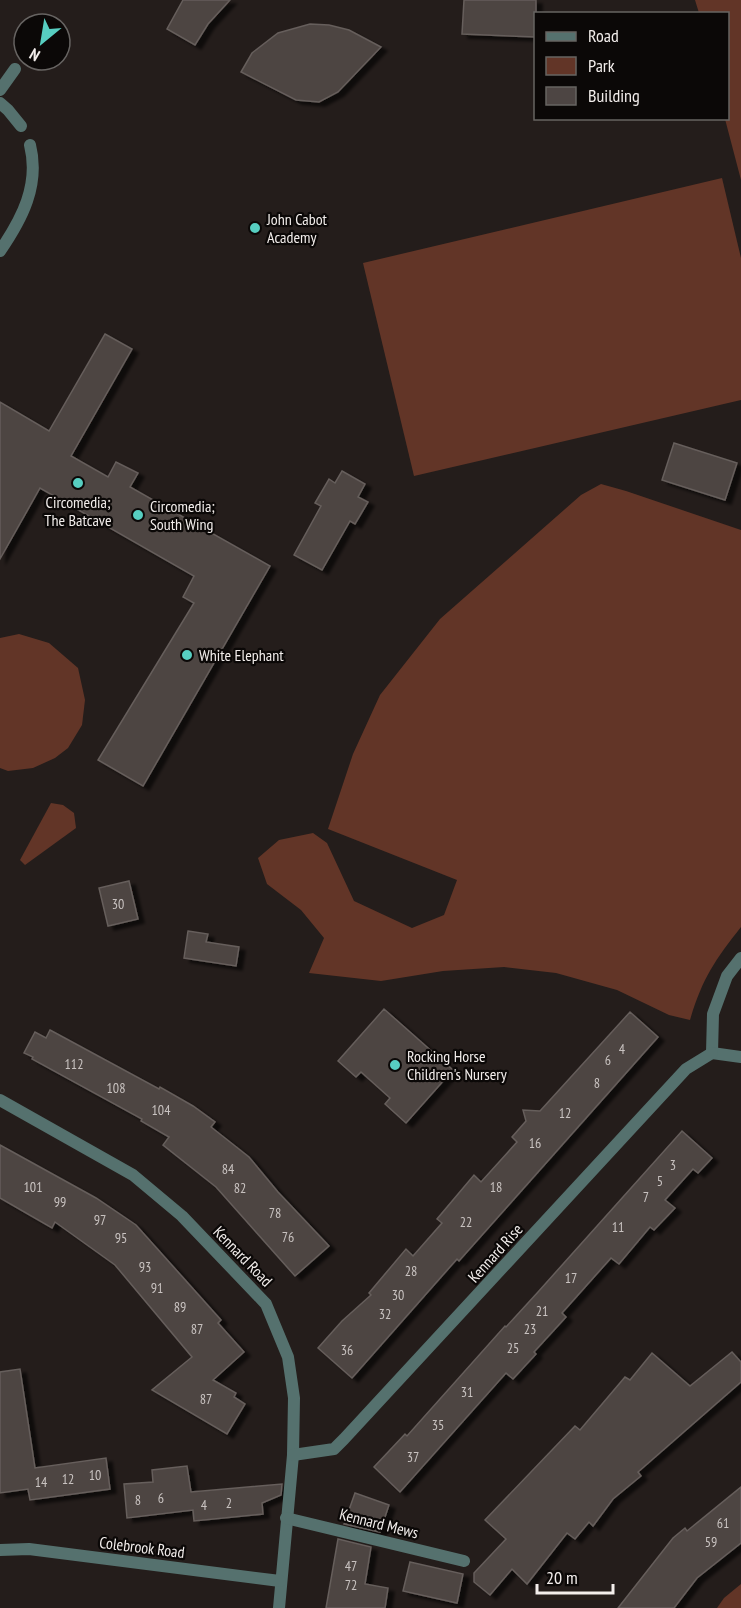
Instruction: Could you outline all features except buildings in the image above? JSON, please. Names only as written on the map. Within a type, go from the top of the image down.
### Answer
[{"type":"street","points":[[0,90],[13,72]]},
{"type":"street","points":[[0,103],[21,126]]},
{"type":"street","points":[[0,250],[18,225],[31,191],[34,161],[30,145]]},
{"type":"street","points":[[741,958],[727,976],[713,1014],[712,1053],[741,1057]]},
{"type":"street","name":"Kennard Rise","points":[[293,1455],[334,1449],[686,1069],[712,1053]]},
{"type":"street","name":"Kennard Road","points":[[0,1100],[133,1175],[182,1216],[266,1304],[288,1357],[294,1398],[293,1455],[279,1608]]},
{"type":"street","name":"Kennard Mews","points":[[286,1518],[464,1561]]},
{"type":"street","name":"Colebrook Road","points":[[0,1550],[29,1549],[280,1581]]},
{"type":"green space","points":[[695,0],[741,0],[741,180],[725,120],[729,120],[729,12],[699,12]]},
{"type":"green space","points":[[722,178],[741,258],[741,400],[414,476],[363,263]]},
{"type":"green space","points":[[601,484],[741,530],[741,927],[710,970],[690,1020],[669,1015],[617,990],[556,973],[504,967],[443,971],[381,981],[309,973],[324,938],[301,910],[267,884],[258,858],[279,840],[313,833],[327,843],[354,901],[412,928],[444,915],[457,880],[328,829],[353,754],[380,695],[440,619],[581,495]]},
{"type":"green space","points":[[19,634],[49,643],[78,668],[85,700],[82,725],[68,748],[55,758],[33,768],[8,771],[0,768],[0,638]]},
{"type":"green space","points":[[51,803],[63,805],[74,813],[76,828],[25,865],[20,860]]},
{"type":"green space","points":[[741,1584],[741,1608],[717,1608],[724,1598]]},
{"type":"place","name":"John Cabot Academy","points":[[255,228]]},
{"type":"place","name":"Circomedia; The Batcave","points":[[78,483]]},
{"type":"place","name":"Circomedia; South Wing","points":[[138,515]]},
{"type":"place","name":"White Elephant","points":[[187,655]]},
{"type":"place","name":"Rocking Horse Children's Nursery","points":[[395,1065]]}]
